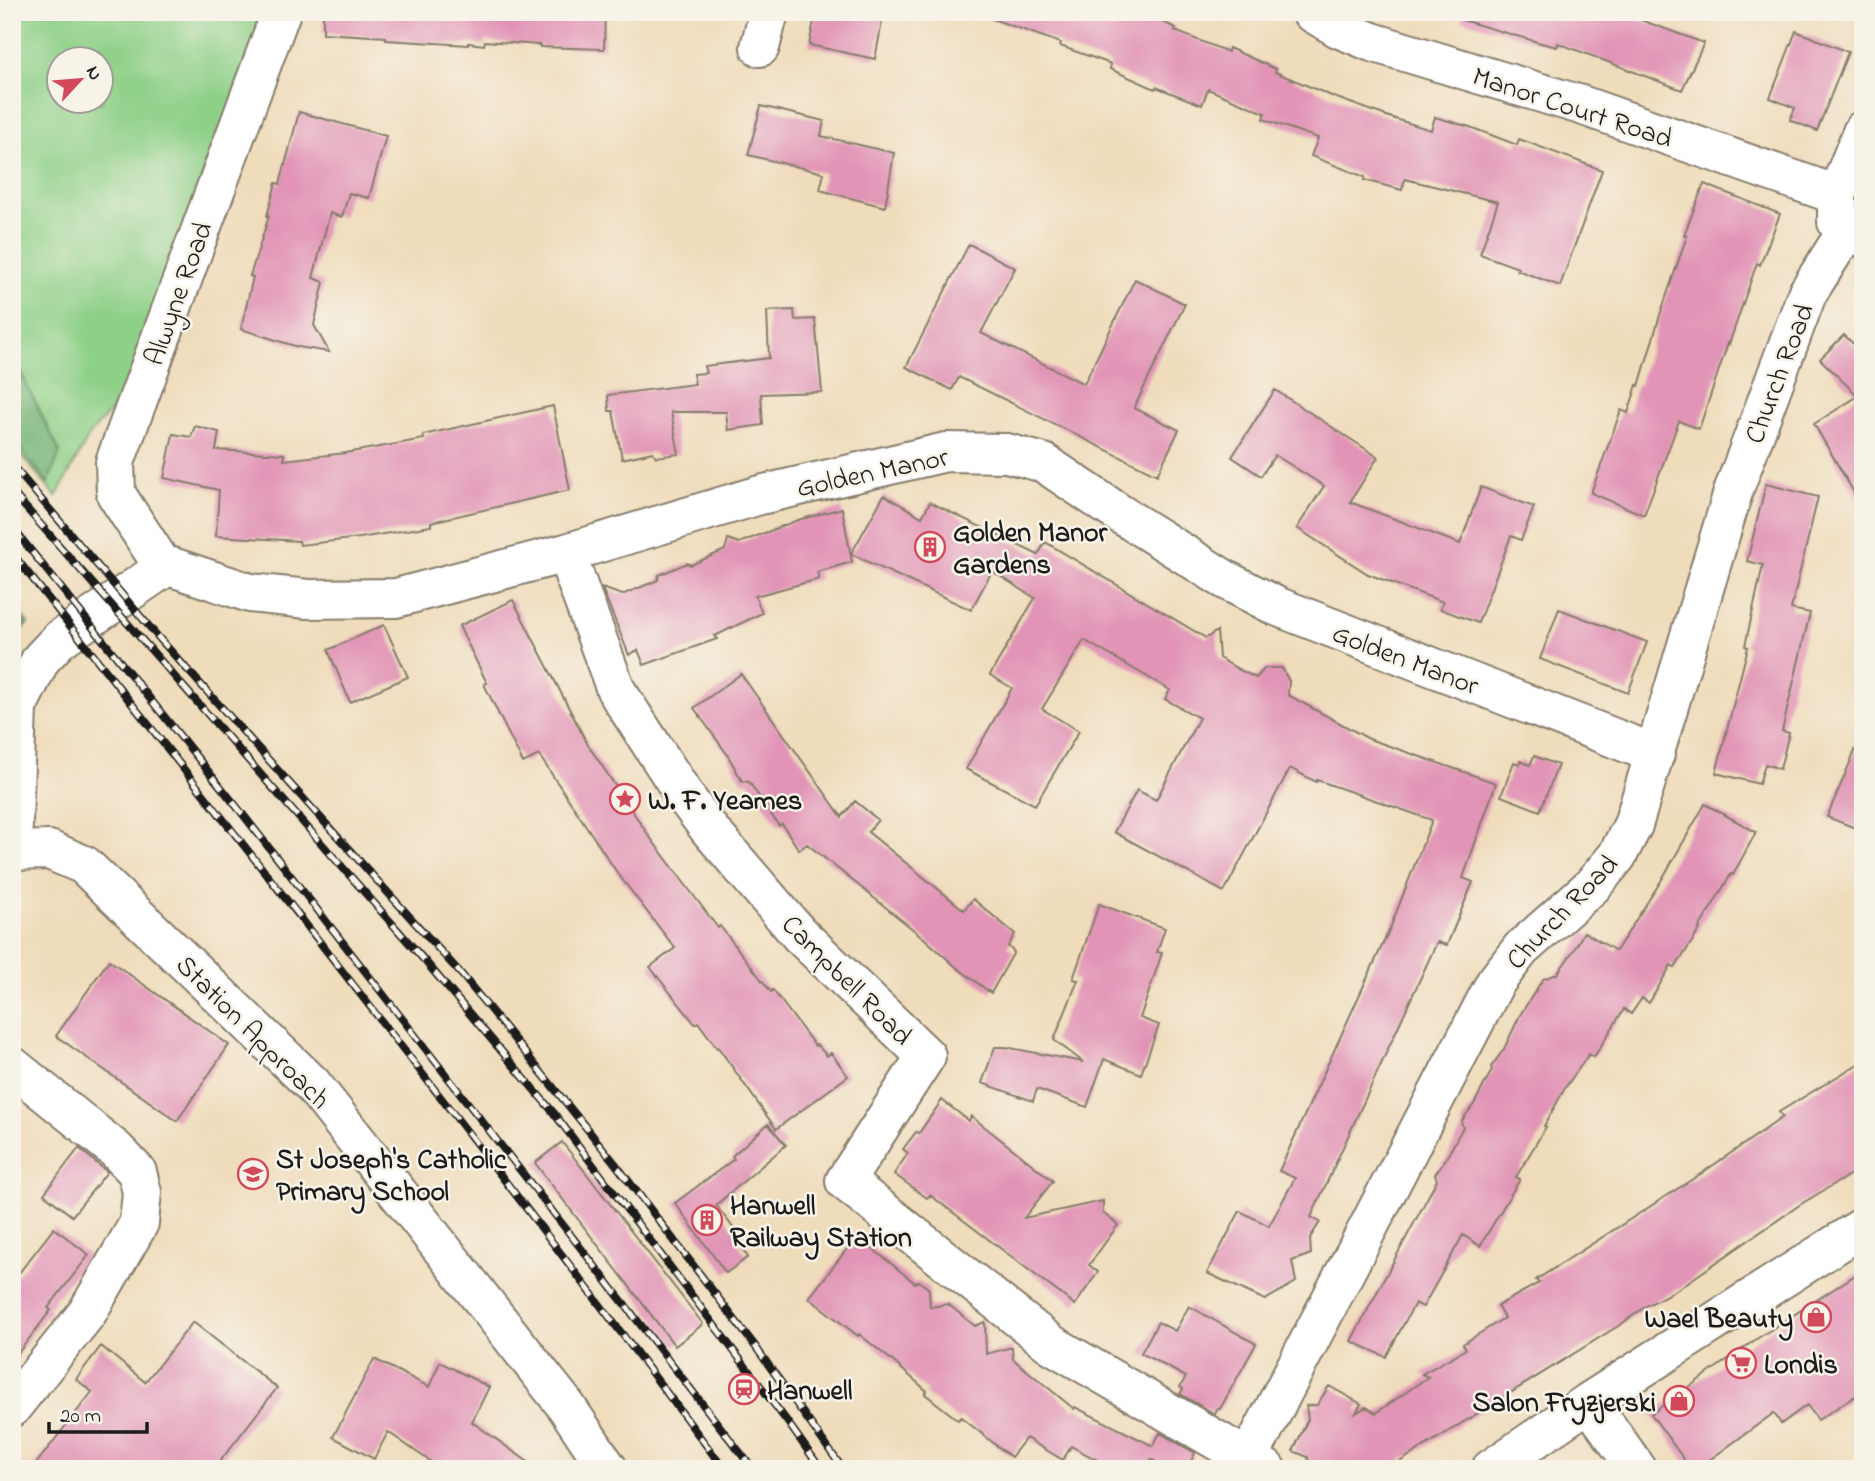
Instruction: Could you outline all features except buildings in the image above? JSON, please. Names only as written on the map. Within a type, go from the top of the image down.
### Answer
[{"type":"street","name":"Alwyne Road","points":[[164,568],[116,494],[115,462],[281,12]]},
{"type":"street","name":"Manor Court Road","points":[[1311,12],[1372,42],[1581,105],[1837,195]]},
{"type":"street","name":"Church Road","points":[[1252,1466],[1495,983],[1521,949],[1592,886],[1617,856],[1633,825],[1734,489],[1807,294],[1850,235],[1837,195],[1863,131]]},
{"type":"street","name":"Golden Manor","points":[[164,568],[172,567],[250,593],[308,599],[396,597],[566,553],[760,495],[946,452],[1007,453],[1044,463],[1224,579],[1276,606],[1655,754]]},
{"type":"street","name":"Campbell Road","points":[[566,553],[616,690],[686,798],[709,829],[799,934],[926,1056],[845,1181],[1051,1344],[1252,1466]]},
{"type":"street","points":[[12,851],[17,707],[41,659],[60,639],[164,568]]},
{"type":"street","name":"Station Approach","points":[[12,851],[49,850],[85,865],[312,1084],[566,1406],[608,1469]]},
{"type":"street","points":[[12,1066],[116,1150],[137,1172],[142,1192],[139,1223],[87,1313],[12,1407]]},
{"type":"street","points":[[1491,1469],[1589,1402],[1863,1227]]},
{"type":"street","points":[[1589,1402],[1637,1469]]},
{"type":"green space","points":[[12,12],[270,12],[127,393],[90,434],[56,497],[12,444]]},
{"type":"green space","points":[[12,355],[60,452],[48,483],[12,438]]},
{"type":"green space","points":[[12,605],[28,623],[12,642]]},
{"type":"railway","points":[[12,465],[159,638],[462,975],[614,1162],[755,1346],[843,1469]]},
{"type":"railway","points":[[12,492],[425,961],[553,1112],[821,1469]]},
{"type":"railway","points":[[12,527],[245,817],[753,1469]]},
{"type":"railway","points":[[12,553],[371,1008],[724,1469]]},
{"type":"place","name":"Golden Manor Gardens","points":[[930,547]]},
{"type":"place","name":"W. F. Yeames","points":[[625,799]]},
{"type":"place","name":"St Joseph's Catholic Primary School","points":[[253,1174]]},
{"type":"place","name":"Hanwell Railway Station","points":[[707,1220]]},
{"type":"place","name":"Wael Beauty","points":[[1816,1317]]},
{"type":"place","name":"Londis","points":[[1741,1363]]},
{"type":"place","name":"Hanwell","points":[[744,1389]]},
{"type":"place","name":"Salon Fryzjerski","points":[[1679,1401]]}]
